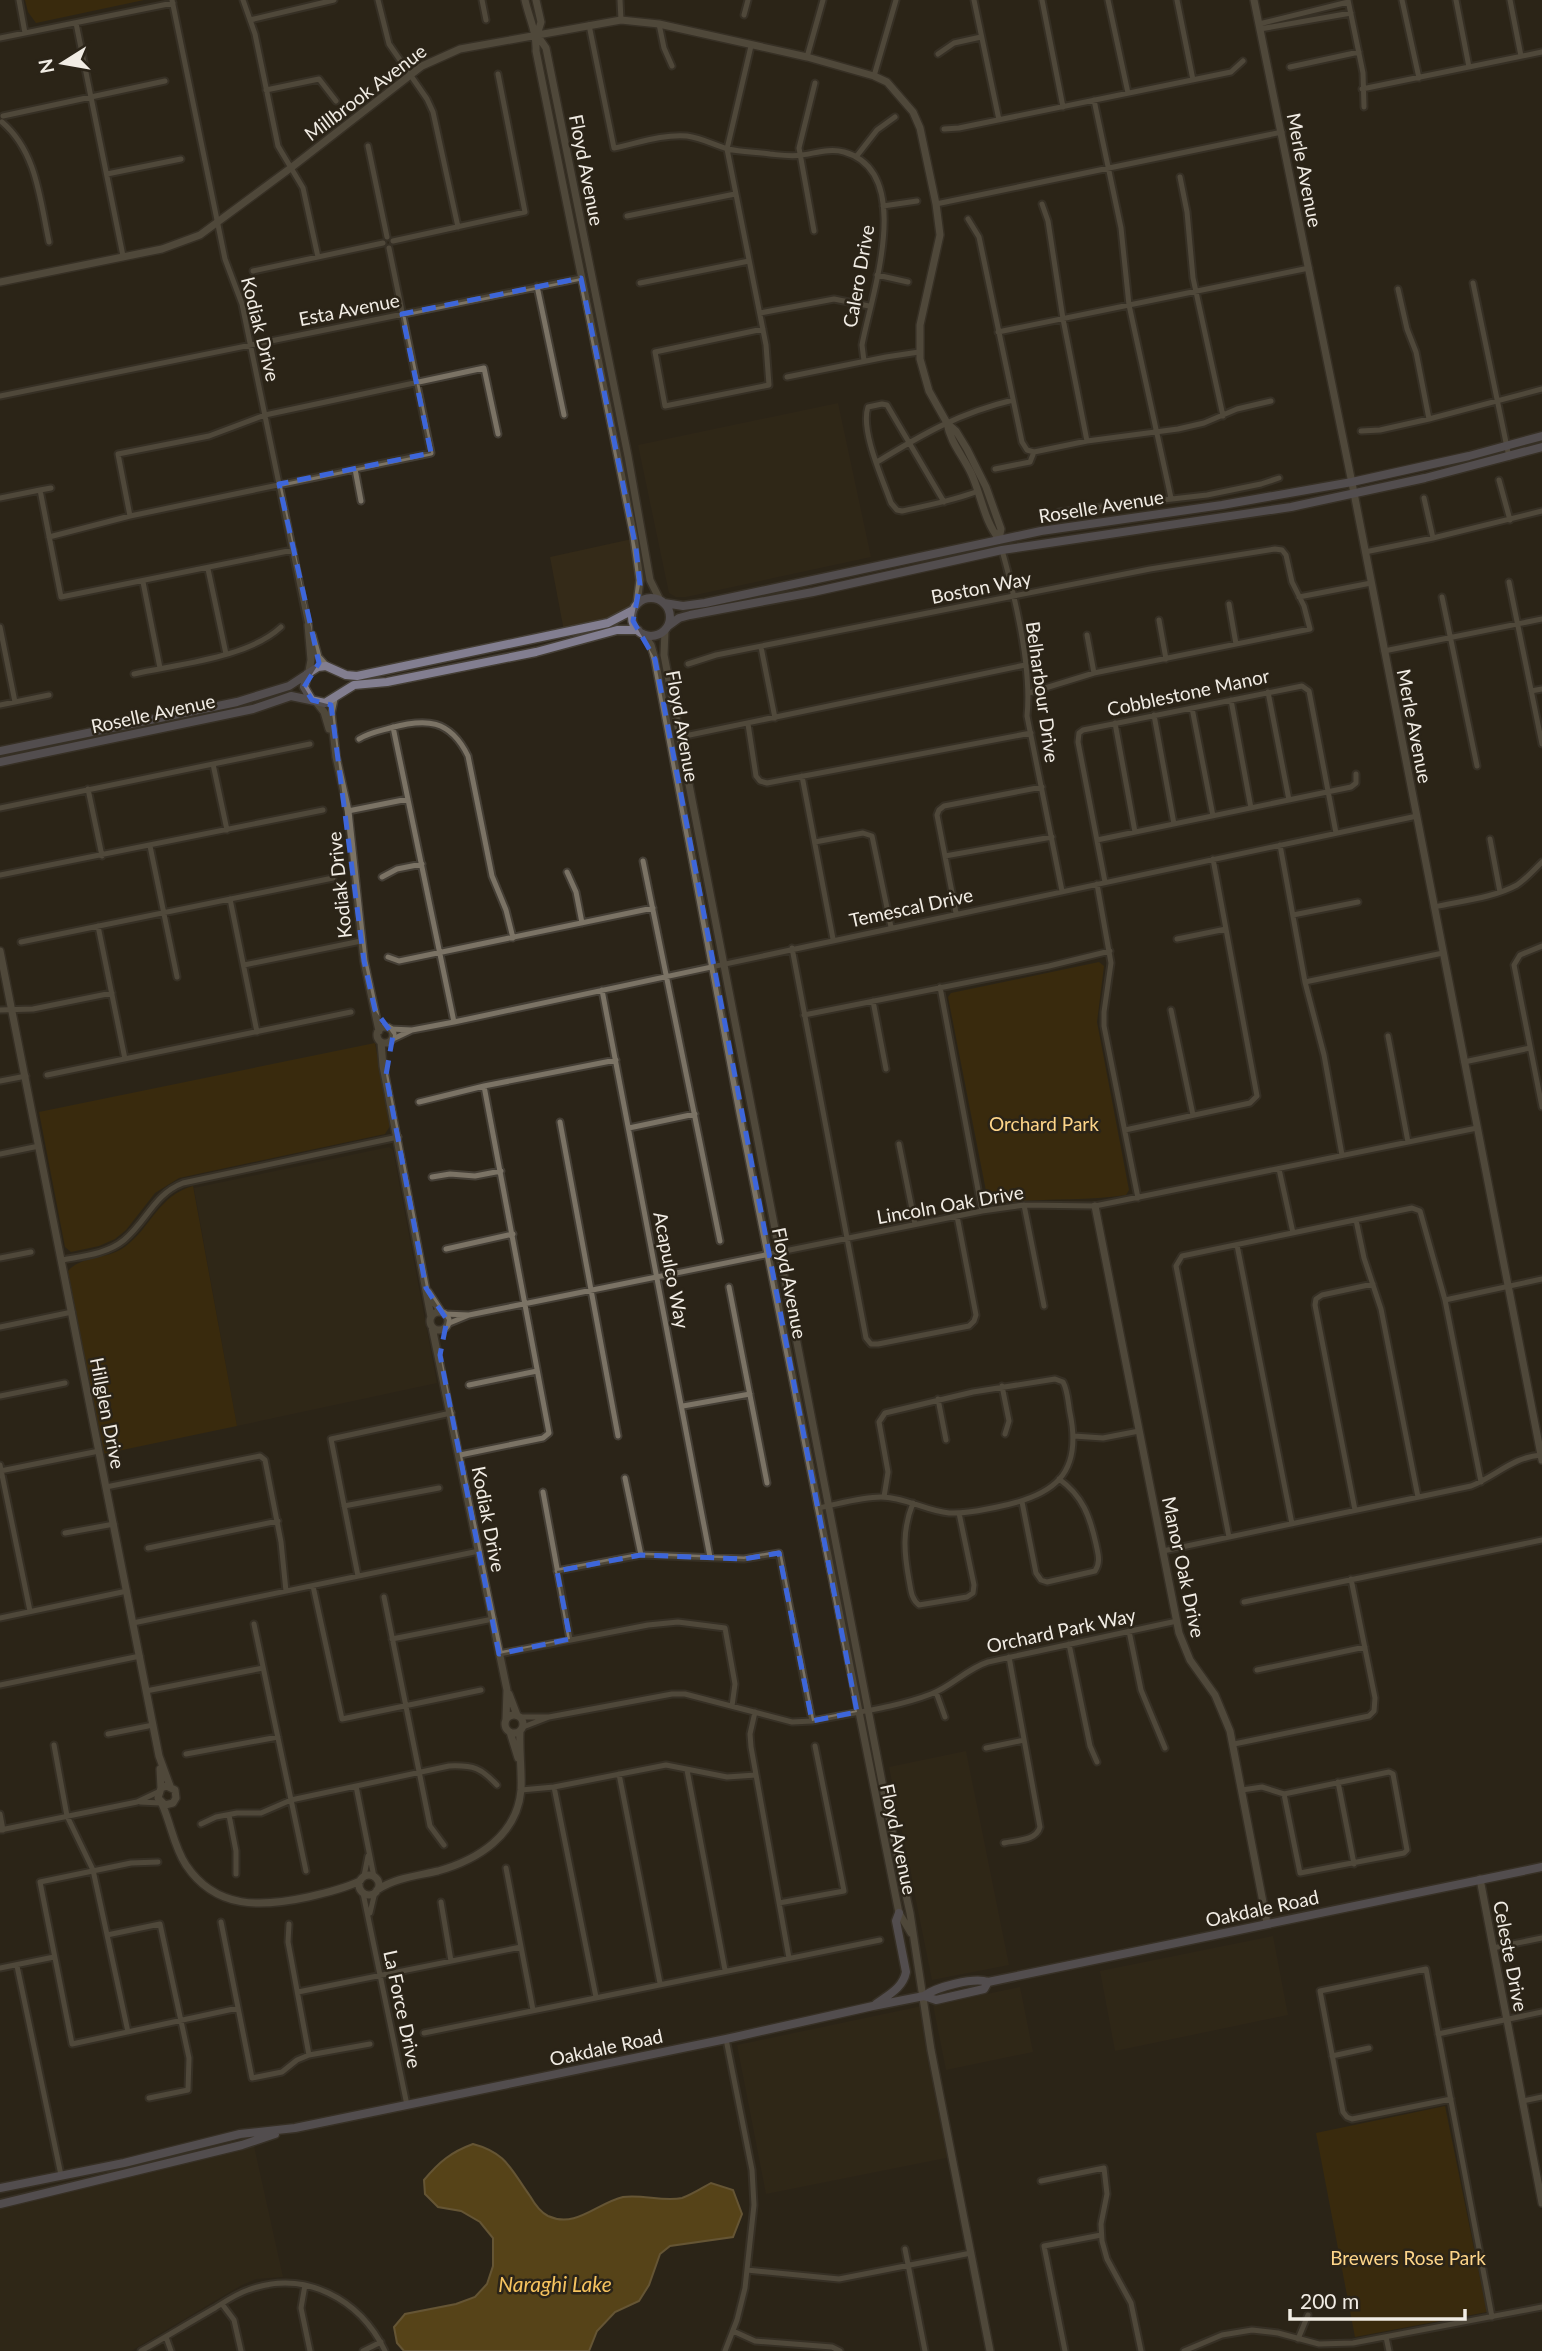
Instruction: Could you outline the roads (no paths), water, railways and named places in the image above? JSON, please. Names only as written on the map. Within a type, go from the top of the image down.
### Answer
[{"type":"main road","name":"Roselle Avenue","points":[[662,601],[678,606],[705,603],[1077,524],[1212,506],[1352,482],[1437,464],[1542,436]]},
{"type":"main road","name":"Roselle Avenue","points":[[666,628],[679,618],[690,615],[813,592],[1002,550],[1231,517],[1425,478],[1542,447]]},
{"type":"main road","points":[[646,598],[662,601],[670,614],[666,628],[652,636],[617,630],[509,657],[354,685],[325,703],[315,701],[304,687],[308,673],[318,667],[330,668],[351,677],[372,673],[608,623],[646,598]]},
{"type":"main road","points":[[635,607],[633,621],[640,632]]},
{"type":"main road","points":[[330,668],[340,681],[336,697]]},
{"type":"main road","name":"Roselle Avenue","points":[[0,753],[237,702],[289,686],[308,673]]},
{"type":"main road","name":"Roselle Avenue","points":[[0,762],[253,709],[290,696],[315,701]]},
{"type":"main road","name":"Oakdale Road","points":[[0,2188],[240,2134],[295,2128],[726,2039],[925,1996],[932,1990],[961,1983],[981,1979],[988,1982],[1542,1867]]},
{"type":"main road","points":[[873,2006],[898,1988],[905,1979],[896,1921],[899,1913]]},
{"type":"main road","name":"Oakdale Road","points":[[0,2204],[242,2145],[295,2128]]},
{"type":"main road","points":[[179,2161],[189,2152],[220,2144],[240,2134]]},
{"type":"street","points":[[19,0],[26,33]]},
{"type":"street","points":[[243,0],[250,20],[278,146],[303,188],[318,257]]},
{"type":"street","points":[[250,20],[334,0]]},
{"type":"street","points":[[378,0],[389,44],[427,99],[436,119],[458,227]]},
{"type":"street","points":[[482,0],[486,20]]},
{"type":"street","name":"Floyd Avenue","points":[[525,0],[530,24],[546,48],[650,579],[662,601]]},
{"type":"street","name":"Floyd Avenue","points":[[536,0],[541,22],[536,51],[626,497],[640,580],[635,607]]},
{"type":"street","points":[[620,0],[621,20]]},
{"type":"street","points":[[744,15],[748,0]]},
{"type":"street","points":[[807,57],[823,0]]},
{"type":"street","points":[[874,76],[896,0]]},
{"type":"street","points":[[974,0],[999,120]]},
{"type":"street","points":[[1042,0],[1063,107]]},
{"type":"street","points":[[1108,0],[1128,93]]},
{"type":"street","points":[[1177,0],[1193,80]]},
{"type":"street","name":"Merle Avenue","points":[[1254,0],[1366,552],[1542,1457]]},
{"type":"street","points":[[1402,0],[1419,78]]},
{"type":"street","points":[[1456,0],[1469,67]]},
{"type":"street","points":[[1510,0],[1521,56]]},
{"type":"street","points":[[0,38],[173,1]]},
{"type":"street","name":"Kodiak Drive","points":[[173,1],[225,258],[242,304],[293,550],[312,660],[308,673]]},
{"type":"street","points":[[1260,26],[1348,1],[1364,79],[1364,107]]},
{"type":"street","points":[[1317,8],[1320,20]]},
{"type":"street","points":[[1307,12],[1309,20]]},
{"type":"street","points":[[1260,26],[1320,20],[1351,13]]},
{"type":"street","name":"Millbrook Avenue","points":[[0,282],[181,243],[200,235],[432,60],[460,49],[621,20],[659,24],[807,57],[874,76],[892,88],[913,112],[920,128],[936,204]]},
{"type":"street","points":[[76,23],[123,256]]},
{"type":"street","points":[[659,24],[664,48],[672,66]]},
{"type":"street","points":[[589,25],[614,148],[668,136],[687,136],[727,149],[799,156],[832,151],[856,157],[877,130],[895,117]]},
{"type":"street","points":[[938,54],[954,43],[981,37]]},
{"type":"street","points":[[751,46],[727,149],[763,329],[769,385],[665,407],[655,352],[763,329]]},
{"type":"street","points":[[1290,67],[1359,52]]},
{"type":"street","points":[[1362,89],[1542,52]]},
{"type":"street","points":[[944,128],[959,128],[1231,72],[1244,61]]},
{"type":"street","points":[[253,271],[385,240],[393,241],[525,212],[498,74]]},
{"type":"street","points":[[266,90],[319,79],[336,101]]},
{"type":"street","points":[[49,242],[33,169],[21,144],[1,119],[91,96],[166,81]]},
{"type":"street","points":[[814,231],[799,156],[800,140],[815,83]]},
{"type":"street","points":[[1094,100],[1121,228],[1129,305],[1171,498]]},
{"type":"street","points":[[936,204],[1282,132]]},
{"type":"street","points":[[49,537],[130,516],[203,503],[279,484],[431,453],[389,248],[385,240],[368,146]]},
{"type":"street","name":"Calero Drive","points":[[856,157],[873,174],[883,206],[884,243],[862,345],[864,361]]},
{"type":"street","points":[[107,174],[181,159]]},
{"type":"street","points":[[1180,177],[1189,225],[1196,290],[1223,416]]},
{"type":"street","points":[[627,216],[735,194]]},
{"type":"street","points":[[883,206],[916,201]]},
{"type":"street","name":"Belharbour Drive","points":[[936,204],[940,224],[939,247],[922,313],[919,352],[929,391],[947,423],[961,440],[986,487],[1001,529],[999,539]]},
{"type":"street","points":[[1042,204],[1048,221],[1063,319],[1087,441]]},
{"type":"street","points":[[968,219],[979,237],[1022,442],[1027,450],[1034,452],[1087,441],[1190,427],[1237,409],[1271,401]]},
{"type":"street","points":[[389,248],[393,241]]},
{"type":"street","points":[[640,283],[748,261]]},
{"type":"street","points":[[998,332],[1309,268]]},
{"type":"street","points":[[877,275],[908,282]]},
{"type":"street","name":"Esta Avenue","points":[[0,397],[581,278]]},
{"type":"street","points":[[1473,283],[1509,457]]},
{"type":"street","points":[[537,286],[564,415]]},
{"type":"street","points":[[1398,289],[1407,329],[1416,352],[1429,419]]},
{"type":"street","points":[[760,313],[834,299],[869,306]]},
{"type":"street","points":[[787,377],[919,352]]},
{"type":"street","points":[[130,516],[118,454],[209,436],[265,415],[484,368],[498,434]]},
{"type":"street","points":[[1361,430],[1380,430],[1429,419],[1542,389]]},
{"type":"street","points":[[877,462],[947,423],[983,407],[1013,400]]},
{"type":"street","points":[[607,404],[612,406],[622,457],[628,456]]},
{"type":"street","points":[[944,502],[887,405],[869,407],[866,415],[877,462],[891,503],[898,510],[944,502],[978,491]]},
{"type":"street","name":"Belharbour Drive","points":[[947,423],[949,435],[978,491],[992,531],[999,539],[1002,550],[1026,665],[1029,693],[1027,716],[1062,891]]},
{"type":"street","points":[[995,470],[1030,461],[1034,452]]},
{"type":"street","points":[[355,468],[361,500]]},
{"type":"street","points":[[1059,512],[1207,495],[1279,478]]},
{"type":"street","points":[[1499,480],[1510,520]]},
{"type":"street","points":[[0,498],[51,488]]},
{"type":"street","points":[[40,490],[61,597],[293,550]]},
{"type":"street","points":[[626,497],[632,496],[638,531],[643,535]]},
{"type":"street","points":[[1424,498],[1433,538]]},
{"type":"street","points":[[1366,552],[1542,511]]},
{"type":"street","name":"Boston Way","points":[[688,664],[716,655],[1150,569],[1275,549],[1282,550],[1286,555],[1292,582],[1299,597]]},
{"type":"street","points":[[208,569],[226,654]]},
{"type":"street","points":[[143,582],[160,668]]},
{"type":"street","points":[[1509,582],[1542,744]]},
{"type":"street","points":[[1029,693],[1094,673],[1310,629],[1299,597],[1371,583]]},
{"type":"street","points":[[1442,597],[1477,766]]},
{"type":"street","points":[[1228,604],[1236,644]]},
{"type":"street","points":[[1384,651],[1542,620]]},
{"type":"street","points":[[1159,621],[1166,659]]},
{"type":"street","name":"Kodiak Drive","points":[[307,625],[318,657],[330,668]]},
{"type":"street","points":[[0,627],[15,702]]},
{"type":"street","points":[[134,674],[245,650],[281,627]]},
{"type":"street","name":"Floyd Avenue","points":[[666,628],[664,654],[828,1506],[914,1936],[931,2050],[990,2351]]},
{"type":"street","name":"Floyd Avenue","points":[[640,632],[651,645],[655,660],[768,1255],[899,1913],[914,1936]]},
{"type":"street","points":[[1087,635],[1094,673]]},
{"type":"street","points":[[761,647],[775,718]]},
{"type":"street","points":[[680,737],[1026,665]]},
{"type":"street","name":"Cobblestone Manor","points":[[1105,882],[1078,737],[1083,730],[1115,723],[1299,685],[1305,687],[1309,691],[1336,833]]},
{"type":"street","points":[[1531,691],[1542,689]]},
{"type":"street","points":[[1268,692],[1289,800]]},
{"type":"street","points":[[0,705],[49,695]]},
{"type":"street","name":"Kodiak Drive","points":[[336,697],[331,714],[336,757]]},
{"type":"street","points":[[1231,700],[1251,808]]},
{"type":"street","name":"Kodiak Drive","points":[[315,701],[324,712],[348,811],[361,941],[379,1031]]},
{"type":"street","points":[[1192,708],[1213,816]]},
{"type":"street","points":[[1154,715],[1174,824]]},
{"type":"street","points":[[359,739],[366,734],[419,720],[448,730],[460,740],[468,756],[492,876],[506,910],[513,938]]},
{"type":"street","points":[[1115,723],[1135,832]]},
{"type":"street","points":[[748,724],[756,776],[767,783],[1031,733]]},
{"type":"street","points":[[393,727],[454,1022]]},
{"type":"street","points":[[0,808],[310,744]]},
{"type":"street","points":[[213,764],[227,830]]},
{"type":"street","points":[[1097,840],[1354,786],[1356,774]]},
{"type":"street","points":[[802,776],[833,939]]},
{"type":"street","points":[[956,913],[937,816],[939,810],[944,806],[1042,787]]},
{"type":"street","points":[[88,789],[102,856]]},
{"type":"street","points":[[348,811],[408,799]]},
{"type":"street","points":[[0,875],[323,810]]},
{"type":"street","name":"Temescal Drive","points":[[389,1028],[412,1030],[454,1022],[1416,816]]},
{"type":"street","points":[[815,842],[863,833],[874,839],[891,927]]},
{"type":"street","points":[[945,856],[1052,837]]},
{"type":"street","points":[[1490,839],[1500,892]]},
{"type":"street","points":[[1279,845],[1305,982],[1324,1055],[1342,1155]]},
{"type":"street","points":[[150,846],[177,977]]},
{"type":"street","points":[[1125,1130],[1251,1103],[1256,1099],[1213,859]]},
{"type":"street","points":[[643,861],[720,1241]]},
{"type":"street","points":[[1434,907],[1500,892],[1519,883],[1542,862]]},
{"type":"street","points":[[382,877],[397,869],[422,864]]},
{"type":"street","points":[[567,872],[576,892],[582,923]]},
{"type":"street","points":[[21,942],[333,878]]},
{"type":"street","points":[[1097,884],[1111,951],[1104,1026],[1138,1198]]},
{"type":"street","points":[[230,899],[257,1032]]},
{"type":"street","points":[[1293,915],[1358,902]]},
{"type":"street","points":[[388,957],[399,961],[653,908]]},
{"type":"street","points":[[98,926],[125,1059]]},
{"type":"street","points":[[1177,939],[1226,929]]},
{"type":"street","points":[[244,965],[361,941]]},
{"type":"street","points":[[1542,946],[1516,958],[1514,965],[1542,1107]]},
{"type":"street","points":[[792,948],[846,1239],[866,1338],[870,1343],[878,1345],[969,1326],[974,1321],[976,1315],[957,1216]]},
{"type":"street","name":"Hillglen Drive","points":[[0,951],[159,1756],[170,1786],[177,1795],[173,1803],[172,1827]]},
{"type":"street","points":[[804,1016],[1111,951]]},
{"type":"street","points":[[1305,982],[1443,953]]},
{"type":"street","points":[[940,987],[982,1211]]},
{"type":"street","name":"Acapulco Way","points":[[602,990],[710,1557]]},
{"type":"street","points":[[0,1010],[33,1009],[112,993]]},
{"type":"street","points":[[873,1001],[886,1069]]},
{"type":"street","name":"Kodiak Drive","points":[[375,1010],[389,1028]]},
{"type":"street","points":[[1171,1010],[1193,1115]]},
{"type":"street","points":[[47,1075],[352,1012]]},
{"type":"street","points":[[386,1075],[392,1040],[389,1028],[379,1031],[378,1038],[382,1042],[386,1075],[431,1317],[430,1323],[437,1330],[446,1326],[448,1319],[426,1288]]},
{"type":"street","name":"Temescal Drive","points":[[392,1040],[412,1030]]},
{"type":"street","points":[[1388,1036],[1408,1142]]},
{"type":"street","points":[[382,1042],[392,1040]]},
{"type":"street","points":[[1464,1062],[1530,1048]]},
{"type":"street","points":[[419,1102],[616,1060]]},
{"type":"street","points":[[0,1081],[26,1076]]},
{"type":"street","points":[[460,1455],[543,1438],[549,1433],[484,1086]]},
{"type":"street","points":[[629,1128],[695,1114]]},
{"type":"street","points":[[560,1122],[618,1436]]},
{"type":"street","name":"Lincoln Oak Drive","points":[[446,1326],[469,1315],[982,1211],[1024,1205],[1095,1206],[1478,1128]]},
{"type":"street","points":[[62,1260],[103,1251],[118,1244],[134,1230],[160,1196],[179,1184],[398,1137]]},
{"type":"street","points":[[899,1144],[915,1224]]},
{"type":"street","points":[[0,1154],[39,1146]]},
{"type":"street","points":[[1279,1169],[1293,1233]]},
{"type":"street","points":[[432,1177],[450,1174],[475,1176],[501,1171]]},
{"type":"street","points":[[1024,1205],[1044,1306]]},
{"type":"street","name":"Manor Oak Drive","points":[[1095,1206],[1177,1621],[1190,1660],[1221,1706],[1234,1744],[1267,1923]]},
{"type":"street","points":[[1229,1537],[1176,1266],[1182,1256],[1412,1208],[1420,1211],[1445,1300],[1481,1482]]},
{"type":"street","points":[[1356,1220],[1364,1258],[1381,1309],[1418,1497]]},
{"type":"street","points":[[446,1249],[513,1234]]},
{"type":"street","points":[[1237,1245],[1292,1524]]},
{"type":"street","points":[[0,1258],[31,1252]]},
{"type":"street","points":[[1445,1300],[1542,1279]]},
{"type":"street","points":[[1355,1510],[1315,1305],[1322,1295],[1373,1284]]},
{"type":"street","points":[[729,1287],[767,1483]]},
{"type":"street","points":[[0,1327],[72,1312]]},
{"type":"street","points":[[431,1317],[435,1312],[443,1313]]},
{"type":"street","name":"Lincoln Oak Drive","points":[[443,1313],[469,1315]]},
{"type":"street","name":"Kodiak Drive","points":[[440,1355],[446,1326]]},
{"type":"street","name":"Kodiak Drive","points":[[432,1327],[440,1355],[499,1654],[507,1690],[518,1716]]},
{"type":"street","points":[[469,1385],[537,1371]]},
{"type":"street","points":[[818,1508],[884,1497],[938,1511],[959,1513],[1022,1502],[1041,1495],[1059,1479],[1072,1453],[1074,1436],[1065,1385],[1055,1378],[1002,1386],[885,1413],[879,1422],[888,1472],[884,1497]]},
{"type":"street","points":[[0,1396],[65,1382]]},
{"type":"street","points":[[1002,1386],[1009,1421],[1005,1434]]},
{"type":"street","points":[[683,1406],[750,1394]]},
{"type":"street","points":[[938,1399],[946,1440]]},
{"type":"street","points":[[359,1576],[331,1439],[451,1413]]},
{"type":"street","points":[[1074,1436],[1104,1438],[1139,1431]]},
{"type":"street","points":[[0,1471],[99,1451]]},
{"type":"street","points":[[106,1487],[260,1456],[265,1461],[278,1521],[286,1591]]},
{"type":"street","points":[[1163,1551],[1481,1482],[1515,1461],[1542,1457]]},
{"type":"street","points":[[0,1465],[30,1611]]},
{"type":"street","points":[[625,1478],[641,1555]]},
{"type":"street","points":[[1022,1502],[1036,1573],[1041,1580],[1047,1582],[1092,1572],[1099,1562],[1087,1512],[1075,1492],[1059,1479]]},
{"type":"street","points":[[344,1506],[439,1488]]},
{"type":"street","points":[[543,1492],[570,1639]]},
{"type":"street","points":[[913,1503],[906,1523],[904,1544],[913,1598],[917,1604],[923,1606],[967,1597],[973,1593],[974,1585],[959,1513]]},
{"type":"street","points":[[148,1548],[278,1521]]},
{"type":"street","points":[[65,1533],[114,1524]]},
{"type":"street","points":[[1244,1602],[1542,1540]]},
{"type":"street","points":[[133,1623],[479,1551]]},
{"type":"street","points":[[558,1571],[641,1555],[744,1559],[779,1553],[812,1721]]},
{"type":"street","points":[[1234,1744],[1369,1716],[1374,1711],[1376,1706],[1351,1579]]},
{"type":"street","points":[[313,1586],[342,1719],[481,1690]]},
{"type":"street","points":[[0,1618],[127,1591]]},
{"type":"street","points":[[384,1597],[430,1826],[444,1844]]},
{"type":"street","points":[[392,1639],[492,1619]]},
{"type":"street","name":"Orchard Park Way","points":[[518,1716],[548,1717],[672,1694],[685,1694],[792,1722],[812,1721],[936,1692],[976,1666],[1177,1621]]},
{"type":"street","points":[[499,1654],[648,1625],[678,1622],[724,1628],[735,1684],[732,1706]]},
{"type":"street","points":[[254,1624],[306,1871]]},
{"type":"street","points":[[1129,1631],[1141,1690],[1165,1748]]},
{"type":"street","points":[[1069,1644],[1090,1746],[1097,1762]]},
{"type":"street","points":[[1257,1670],[1365,1647]]},
{"type":"street","points":[[0,1685],[139,1656]]},
{"type":"street","points":[[1004,1843],[1034,1836],[1040,1827],[1009,1657]]},
{"type":"street","points":[[146,1691],[263,1668]]},
{"type":"street","name":"Kodiak Drive","points":[[506,1719],[507,1690]]},
{"type":"street","points":[[936,1692],[945,1717]]},
{"type":"street","points":[[755,1712],[750,1734],[755,1775],[789,1958]]},
{"type":"street","points":[[363,1892],[369,1894],[400,1879],[454,1866],[483,1853],[493,1844],[510,1823],[521,1790],[521,1729],[518,1716],[511,1715],[506,1719],[505,1726],[510,1732],[520,1762]]},
{"type":"street","name":"Orchard Park Way","points":[[521,1729],[548,1717]]},
{"type":"street","points":[[108,1734],[153,1725]]},
{"type":"street","points":[[510,1732],[521,1729]]},
{"type":"street","points":[[186,1754],[278,1737]]},
{"type":"street","points":[[986,1748],[1024,1740]]},
{"type":"street","points":[[54,1745],[67,1816],[93,1870],[128,2032]]},
{"type":"street","points":[[779,1903],[844,1891],[815,1746]]},
{"type":"street","name":"Hillglen Drive","points":[[159,1756],[159,1790],[178,1850],[190,1871],[208,1887],[230,1899],[269,1905],[339,1891],[363,1892]]},
{"type":"street","points":[[201,1824],[229,1815],[261,1813],[291,1800],[449,1766],[466,1765],[483,1770],[497,1786]]},
{"type":"street","points":[[521,1790],[554,1787],[666,1765],[727,1777],[755,1775]]},
{"type":"street","points":[[687,1770],[725,1970]]},
{"type":"street","points":[[1242,1790],[1262,1787],[1283,1794],[1391,1773],[1406,1852],[1300,1873],[1283,1794]]},
{"type":"street","points":[[619,1774],[660,1983]]},
{"type":"street","points":[[1338,1782],[1353,1864]]},
{"type":"street","points":[[137,1802],[170,1786]]},
{"type":"street","name":"La Force Drive","points":[[356,1786],[374,1877],[378,1882],[369,1920]]},
{"type":"street","points":[[554,1787],[596,1997]]},
{"type":"street","points":[[0,1814],[1,1830],[137,1802],[168,1805],[173,1803]]},
{"type":"street","points":[[229,1815],[236,1851],[236,1874]]},
{"type":"street","name":"La Force Drive","points":[[369,1853],[362,1879],[363,1892],[407,2105]]},
{"type":"street","points":[[158,1862],[131,1863],[40,1882],[72,2044],[238,2008]]},
{"type":"street","points":[[506,1868],[533,2010]]},
{"type":"street","points":[[362,1879],[400,1879]]},
{"type":"street","name":"Hillglen Drive","points":[[339,1891],[362,1879]]},
{"type":"street","name":"Celeste Drive","points":[[1480,1879],[1542,2203]]},
{"type":"street","points":[[441,1902],[451,1961]]},
{"type":"street","points":[[221,1922],[252,2078],[282,2072],[297,2060],[309,2055],[370,2044]]},
{"type":"street","points":[[107,1935],[160,1924],[189,2058],[188,2090],[149,2098]]},
{"type":"street","points":[[289,1924],[288,1942],[309,2055]]},
{"type":"street","points":[[1493,1948],[1542,1938]]},
{"type":"street","points":[[424,2033],[880,1940]]},
{"type":"street","points":[[298,1992],[521,1947]]},
{"type":"street","points":[[0,1968],[54,1957]]},
{"type":"street","points":[[17,1966],[61,2175]]},
{"type":"street","points":[[1451,2099],[1353,2119],[1347,2117],[1343,2112],[1320,1991],[1426,1969],[1451,2099],[1492,2317]]},
{"type":"street","points":[[1438,2034],[1542,2012]]},
{"type":"street","points":[[725,2351],[741,2307],[753,2224],[753,2187],[726,2039]]},
{"type":"street","points":[[1332,2056],[1369,2048]]},
{"type":"street","points":[[1522,2101],[1542,2097]]},
{"type":"street","points":[[1041,2181],[1104,2168],[1107,2194],[1101,2235],[1107,2259],[1130,2303],[1141,2351]]},
{"type":"street","points":[[1065,2351],[1044,2246],[1101,2235]]},
{"type":"street","points":[[905,2249],[925,2351]]},
{"type":"street","points":[[747,2270],[839,2279],[971,2253]]},
{"type":"street","points":[[141,2351],[240,2293],[279,2283],[305,2285],[346,2302],[364,2317],[385,2351]]},
{"type":"street","points":[[305,2285],[302,2308],[310,2351]]},
{"type":"street","points":[[222,2304],[234,2320],[241,2351]]},
{"type":"street","points":[[1184,2351],[1230,2333],[1252,2330],[1330,2345],[1542,2307]]},
{"type":"street","points":[[1298,2339],[1307,2315]]},
{"type":"street","points":[[733,2331],[755,2341],[802,2343],[832,2347],[840,2351]]},
{"type":"street","points":[[166,2337],[171,2351]]},
{"type":"street","points":[[1386,2337],[1389,2351]]},
{"type":"street","points":[[1207,2341],[1209,2351]]},
{"type":"street","points":[[363,2351],[381,2342]]},
{"type":"street","points":[[801,2351],[802,2343]]},
{"type":"water","name":"Naraghi Lake","points":[[473,2144],[494,2152],[501,2158],[513,2170],[540,2210],[558,2219],[586,2214],[623,2197],[682,2198],[711,2183],[733,2190],[742,2214],[733,2237],[670,2246],[660,2254],[649,2285],[639,2301],[615,2312],[597,2331],[589,2351],[404,2351],[397,2343],[394,2327],[405,2314],[456,2304],[475,2297],[487,2284],[493,2266],[493,2238],[480,2222],[461,2211],[438,2207],[425,2194],[424,2180],[435,2168],[452,2154]]},
{"type":"park label","name":"Orchard Park","points":[[1044,1123]]},
{"type":"park label","name":"Brewers Rose Park","points":[[1408,2257]]}]
